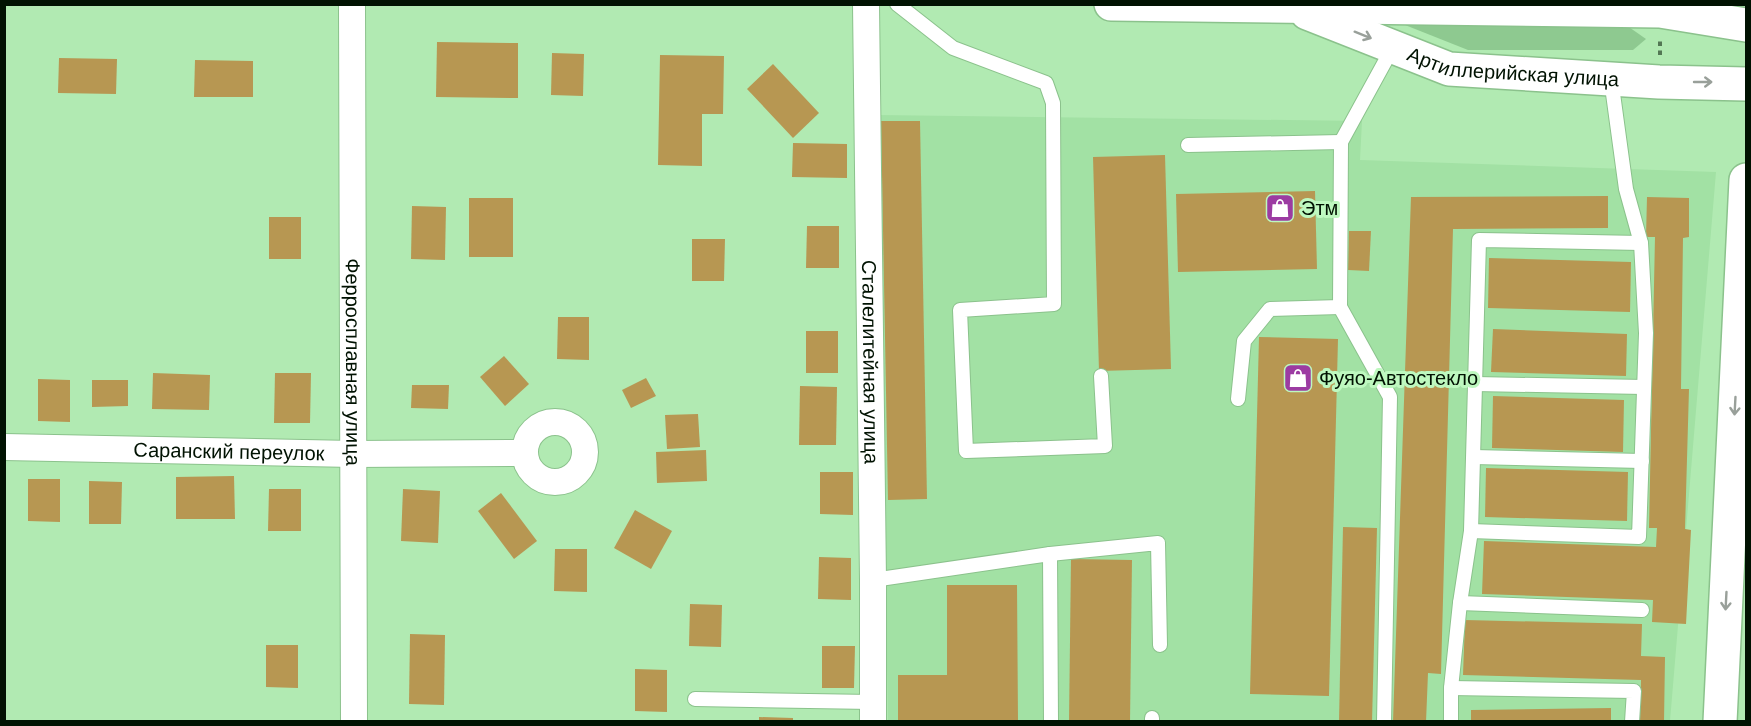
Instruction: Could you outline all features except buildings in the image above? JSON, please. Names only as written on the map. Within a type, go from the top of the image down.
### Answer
[{"type":"street","name":"Ферросплавная улица","points":[[352,4],[354,722]]},
{"type":"street","name":"Сталелитейная улица","points":[[866,4],[873,712]]},
{"type":"street","name":"Артиллерийская улица","points":[[1111,4],[1660,11],[1746,25]]},
{"type":"street","name":"Артиллерийская улица","points":[[1289,6],[1449,69],[1611,79],[1746,84]]},
{"type":"street","points":[[1720,722],[1746,180]]},
{"type":"street","name":"Саранский переулок","points":[[4,447],[353,454],[524,453]]},
{"type":"lane","points":[[897,4],[953,48],[1046,83],[1053,103],[1054,304],[960,310],[966,451],[1104,446],[1101,376]]},
{"type":"lane","points":[[1384,722],[1390,397],[1340,307],[1341,142],[1393,47]]},
{"type":"lane","points":[[1471,531],[1639,537],[1646,333],[1641,243],[1626,189],[1611,79]]},
{"type":"lane","points":[[1188,145],[1341,142]]},
{"type":"lane","points":[[1451,722],[1451,688],[1460,603],[1471,531],[1479,240],[1641,243]]},
{"type":"lane","points":[[1238,399],[1244,340],[1270,309],[1340,307]]},
{"type":"lane","points":[[1475,384],[1644,387]]},
{"type":"lane","points":[[1474,457],[1641,461]]},
{"type":"lane","points":[[873,580],[1050,554],[1158,543],[1160,645]]},
{"type":"lane","points":[[1050,554],[1051,722]]},
{"type":"lane","points":[[1460,603],[1642,610]]},
{"type":"lane","points":[[1451,688],[1634,691],[1632,722]]},
{"type":"lane","points":[[695,699],[873,712]]},
{"type":"shaded area","points":[[1405,25],[1626,25],[1646,39],[1633,50],[1468,50]]},
{"type":"shaded area","points":[[877,115],[1362,121],[1360,160],[1716,172],[1670,721],[888,721]]},
{"type":"place","name":"Этм","points":[[1280,208]]},
{"type":"place","name":"Фуяо-Автостекло","points":[[1298,378]]}]
